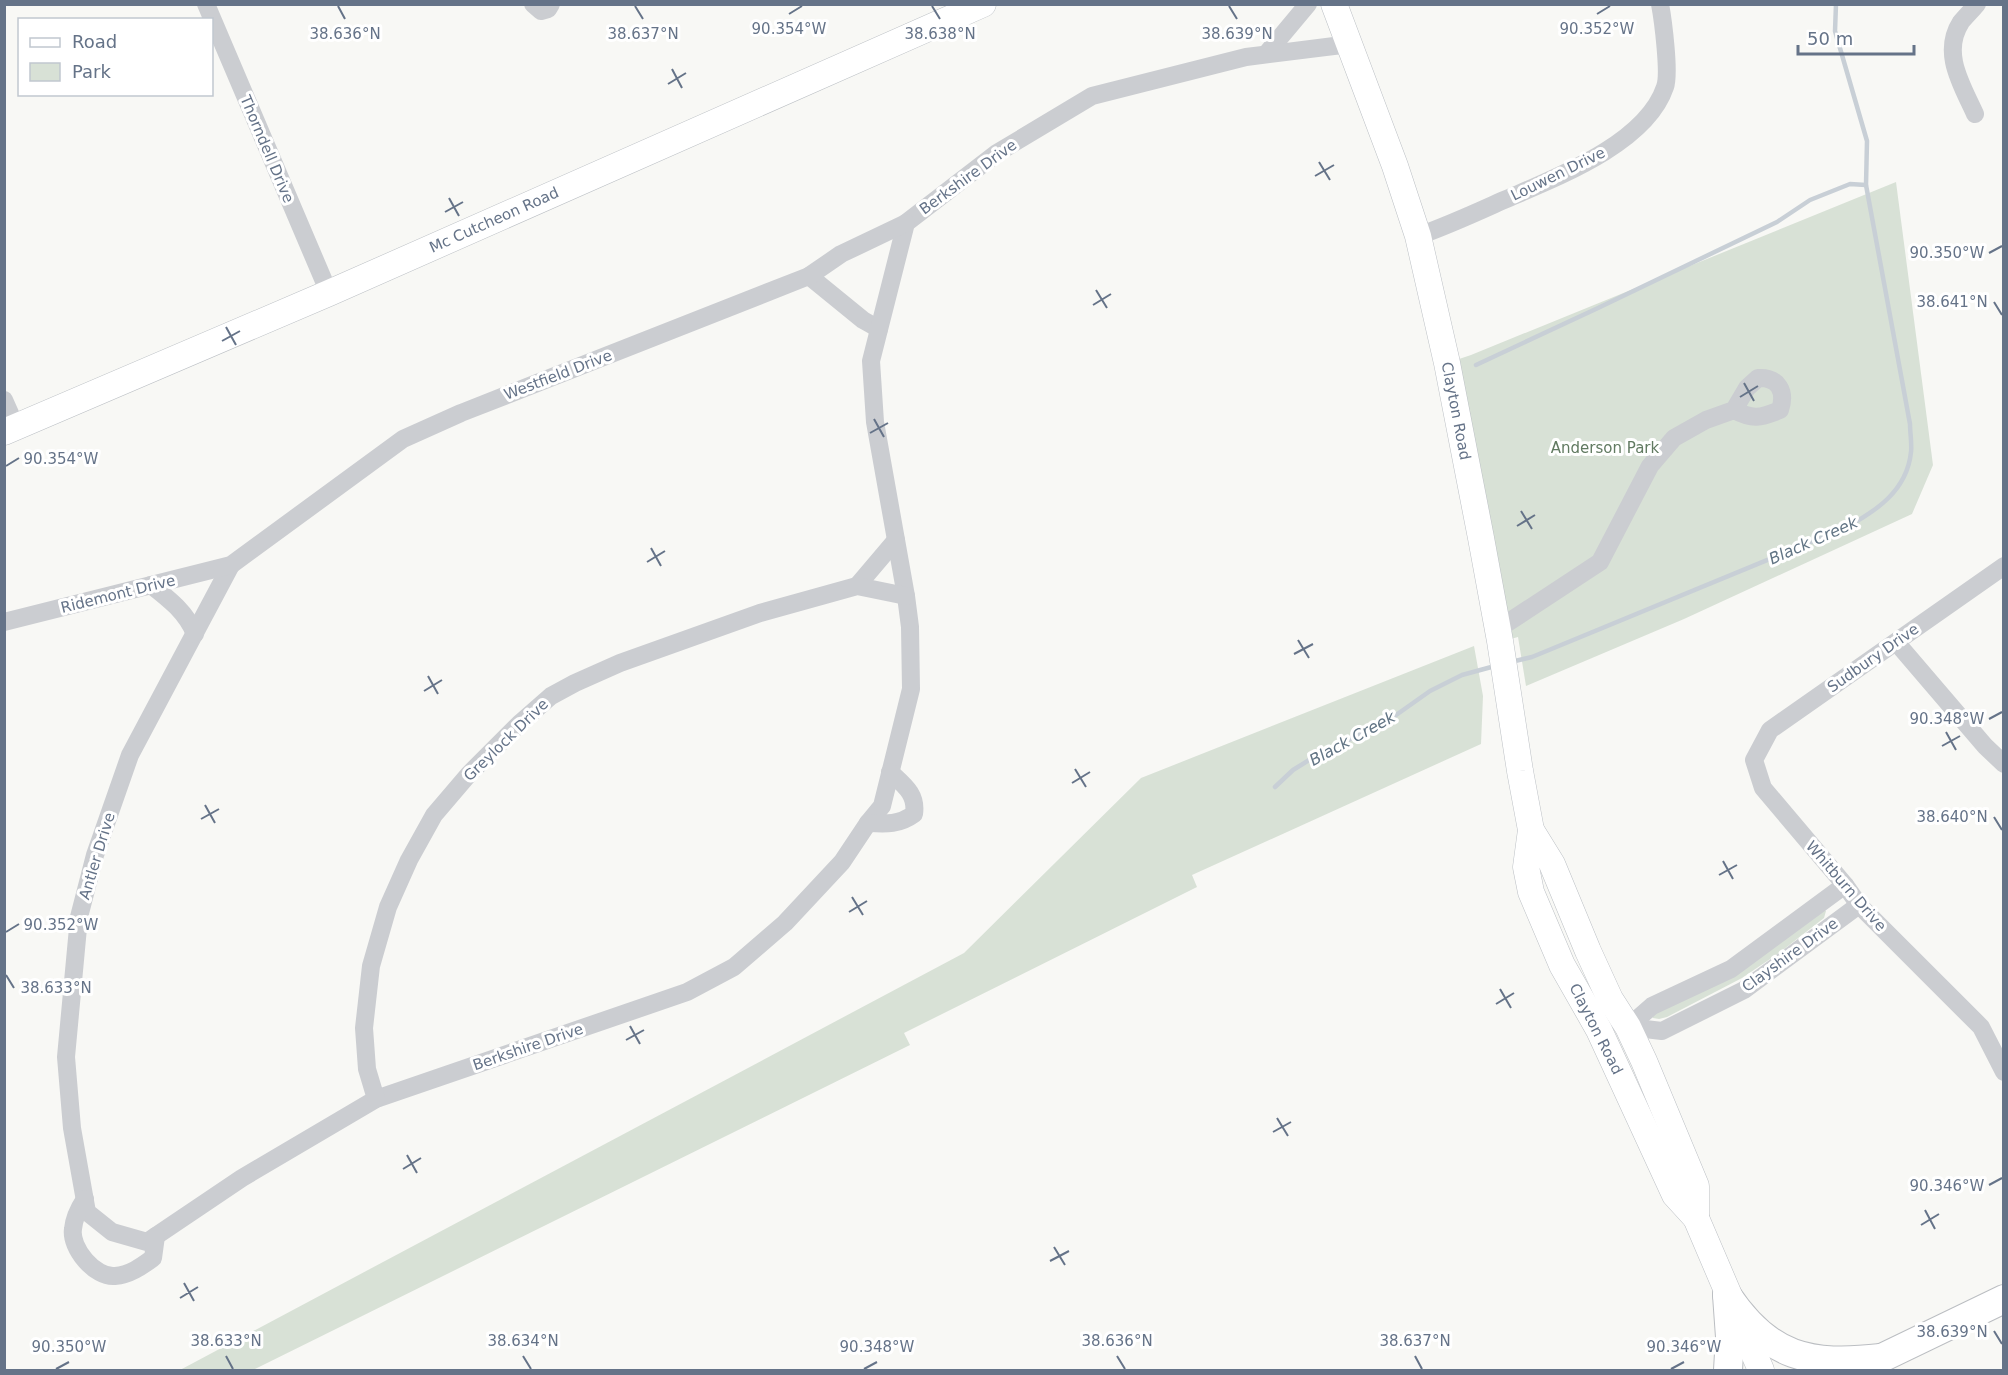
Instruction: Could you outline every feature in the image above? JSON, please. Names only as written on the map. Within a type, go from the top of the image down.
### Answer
[{"type":"main road","name":"Mc Cutcheon Road","points":[[10,430],[329,293],[983,4]]},
{"type":"main road","name":"Clayton Road","points":[[1334,4],[1395,166],[1418,236],[1447,363],[1499,635],[1531,830],[1526,867],[1532,892],[1558,954],[1606,1045],[1675,1195],[1696,1218],[1761,1371]]},
{"type":"main road","name":"Clayton Road","points":[[1531,830],[1552,864],[1601,980],[1628,1027],[1696,1186],[1696,1218]]},
{"type":"main road","points":[[1727,1295],[1755,1330],[1773,1343],[1793,1353],[1836,1362],[1881,1358]]},
{"type":"main road","points":[[1727,1295],[1730,1337],[1728,1371]]},
{"type":"main road","points":[[1855,1371],[2004,1299]]},
{"type":"street","name":"Thorndell Drive","points":[[206,4],[212,18]]},
{"type":"street","points":[[533,4],[541,11],[548,9],[551,4]]},
{"type":"street","points":[[1267,54],[1308,4]]},
{"type":"street","name":"Louwen Drive","points":[[1418,236],[1561,176],[1600,155],[1641,124],[1660,99],[1666,85],[1660,4]]},
{"type":"street","points":[[1975,114],[1953,64],[1953,47],[1960,23],[1977,4]]},
{"type":"street","name":"Thorndell Drive","points":[[213,20],[329,293]]},
{"type":"street","name":"Berkshire Drive","points":[[152,1239],[242,1178],[376,1100],[687,992],[734,967],[785,923],[842,862],[882,806],[911,689],[910,627],[875,422],[871,361],[906,223],[997,153],[1092,96],[1246,57],[1350,44]]},
{"type":"street","name":"Westfield Drive","points":[[231,566],[404,439],[461,413],[809,276],[842,254],[906,223]]},
{"type":"street","points":[[809,276],[863,320],[879,329]]},
{"type":"street","points":[[4,400],[10,430]]},
{"type":"street","points":[[1499,635],[1600,562],[1650,466],[1674,438],[1706,420],[1734,410]]},
{"type":"street","points":[[857,586],[896,540]]},
{"type":"street","name":"Ridemont Drive","points":[[4,622],[231,566]]},
{"type":"street","name":"Antler Drive","points":[[152,1239],[112,1233],[87,1212],[72,1128],[66,1057],[79,917],[95,855],[130,755],[231,566]]},
{"type":"street","name":"Sudbury Drive","points":[[1754,760],[1770,729],[2004,566]]},
{"type":"street","points":[[151,585],[179,609],[195,634]]},
{"type":"street","name":"Greylock Drive","points":[[376,1100],[367,1069],[364,1028],[371,966],[388,907],[434,815],[469,774],[519,724],[551,696],[575,683],[620,663],[760,613],[857,586],[906,596]]},
{"type":"street","points":[[1896,642],[1985,746],[2004,764]]},
{"type":"street","name":"Whitburn Drive","points":[[1754,760],[1762,789],[1845,885],[1859,905],[1981,1027],[2004,1041]]},
{"type":"street","points":[[868,824],[889,824],[905,820],[914,814],[915,803],[907,788],[890,772]]},
{"type":"street","name":"Clayshire Drive","points":[[1628,1027],[1652,1006],[1731,969],[1845,885]]},
{"type":"street","name":"Clayshire Drive","points":[[1628,1027],[1662,1031],[1744,990],[1859,905]]},
{"type":"street","name":"Whitburn Drive","points":[[1981,1027],[2004,1072]]},
{"type":"street","points":[[85,1199],[78,1209],[72,1230],[77,1249],[89,1265],[98,1272],[114,1277],[138,1269],[153,1258],[152,1239]]},
{"type":"green space","name":"Anderson Park","points":[[1896,182],[1933,465],[1912,514],[1684,619],[1526,686],[1518,637],[1500,642],[1447,363]]},
{"type":"green space","points":[[1474,646],[1483,696],[1481,744],[1192,875],[1197,887],[904,1033],[910,1045],[253,1370],[180,1370],[964,953],[1141,778]]},
{"type":"green space","points":[[1822,908],[1826,911],[1824,918],[1742,978],[1667,1017],[1659,1019],[1651,1015]]},
{"type":"waterway","name":"Black Creek","points":[[1511,662],[1532,657],[1845,528],[1878,507],[1897,489],[1903,478],[1911,452],[1910,424],[1866,185],[1867,141],[1835,31],[1836,4]]},
{"type":"waterway","points":[[1476,365],[1777,222],[1810,200],[1850,184],[1866,185]]},
{"type":"waterway","name":"Black Creek","points":[[1275,787],[1293,770],[1314,757],[1389,720],[1430,691],[1462,675],[1495,666]]}]
